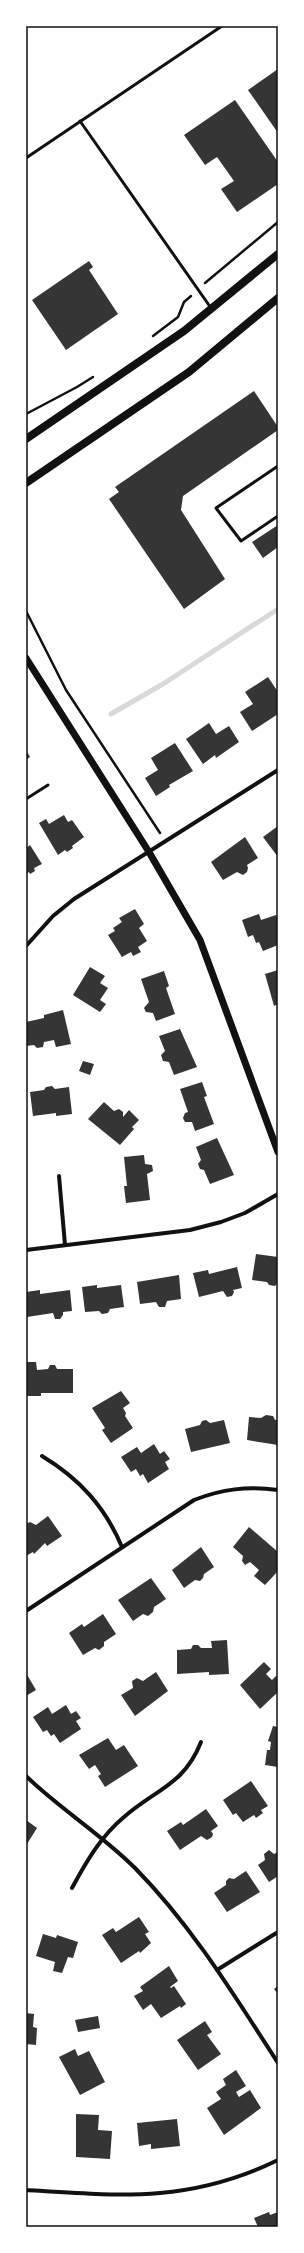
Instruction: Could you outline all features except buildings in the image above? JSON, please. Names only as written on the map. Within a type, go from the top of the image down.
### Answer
[{"type":"main road","points":[[26,439],[184,331],[278,254]]},
{"type":"main road","points":[[26,483],[189,372],[278,298]]},
{"type":"street","points":[[26,658],[149,852],[200,940],[278,1152]]},
{"type":"street","points":[[26,946],[53,916],[74,899],[278,770]]},
{"type":"street","points":[[59,1176],[65,1246]]},
{"type":"street","points":[[26,1250],[190,1230],[221,1222],[245,1213],[278,1194]]},
{"type":"street","points":[[42,1456],[64,1470],[84,1486],[101,1506],[114,1528],[122,1548]]},
{"type":"street","points":[[26,1611],[194,1500],[214,1492],[235,1488],[256,1487],[278,1490]]},
{"type":"street","points":[[72,1888],[83,1867],[103,1838],[123,1818],[145,1800],[175,1782],[195,1758],[201,1742]]},
{"type":"street","points":[[26,1776],[103,1838],[162,1896],[181,1919],[217,1970],[278,2063]]},
{"type":"street","points":[[217,1970],[278,1932]]},
{"type":"street","points":[[26,2190],[112,2196],[150,2195],[187,2190],[224,2182],[252,2173],[278,2160]]},
{"type":"lane","points":[[26,158],[222,26]]},
{"type":"lane","points":[[80,121],[212,309]]},
{"type":"lane","points":[[278,466],[216,508],[241,541],[278,516]]},
{"type":"lane","points":[[26,799],[48,785]]},
{"type":"path","points":[[147,340],[178,317],[184,302],[278,222]]},
{"type":"path","points":[[26,414],[77,387],[96,374]]},
{"type":"path","points":[[26,611],[66,690],[165,842]]},
{"type":"waterway","points":[[111,714],[163,684],[278,609]]}]
